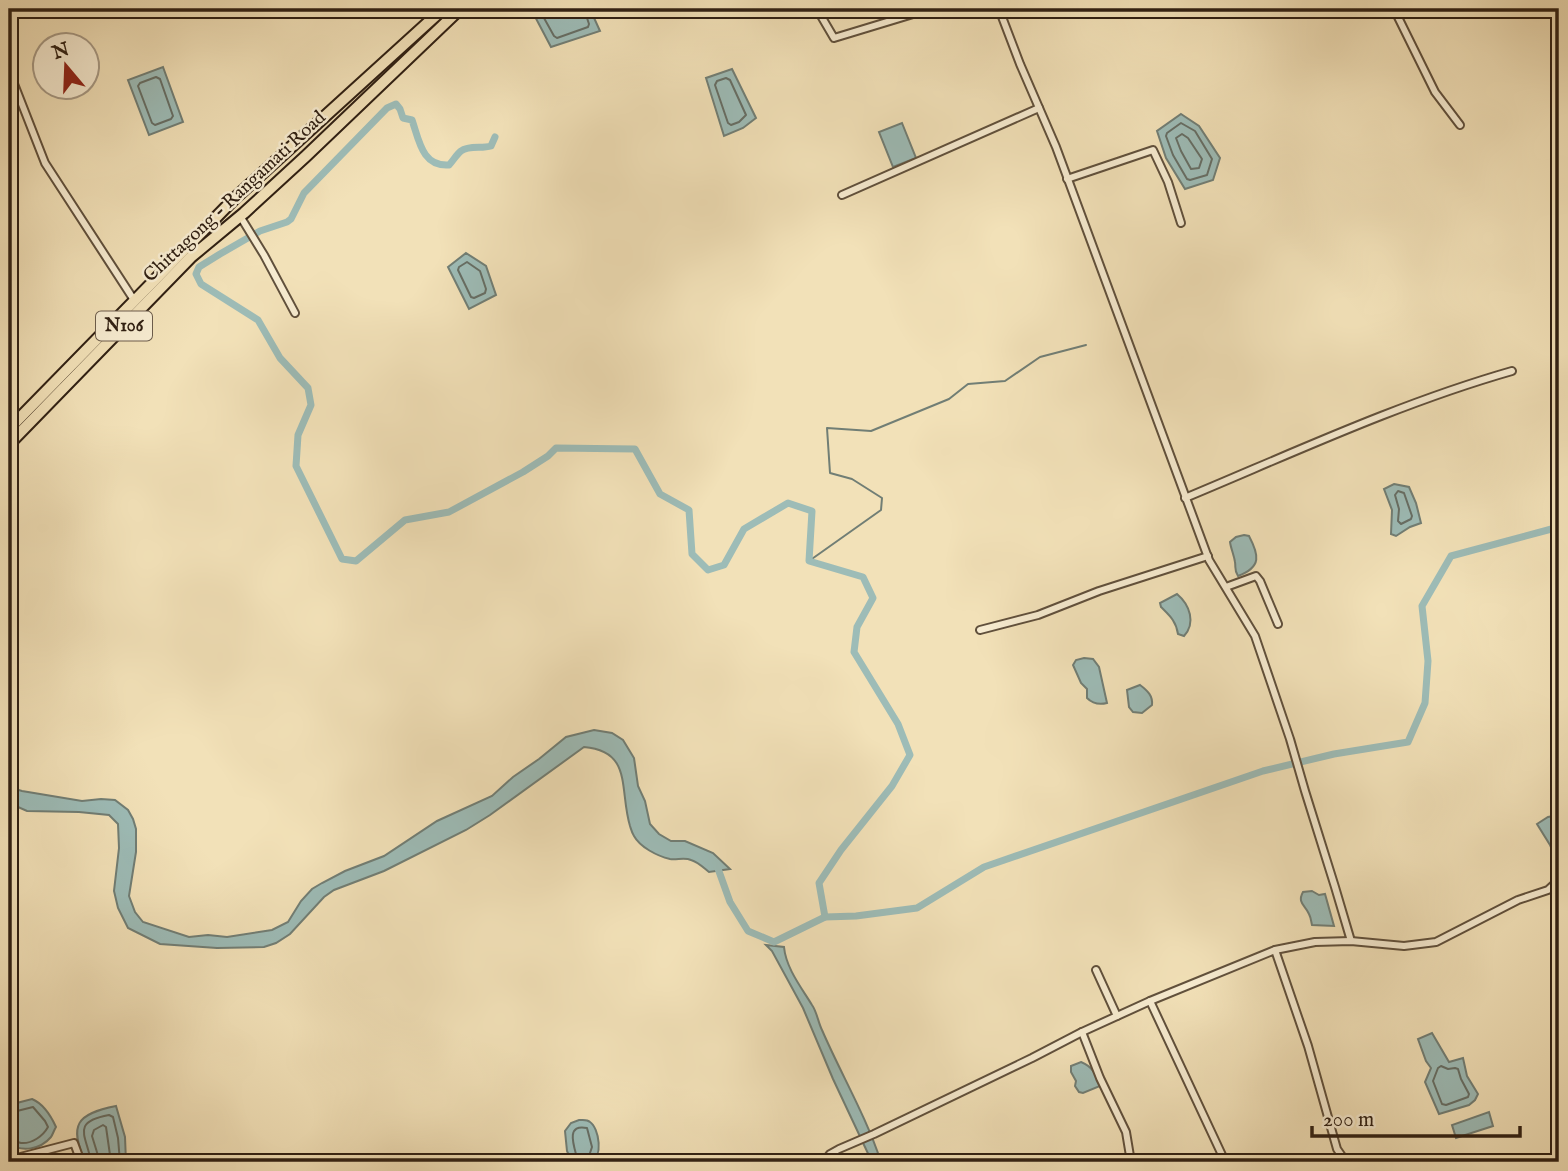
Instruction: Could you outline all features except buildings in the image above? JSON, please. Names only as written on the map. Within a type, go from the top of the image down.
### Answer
[{"type":"highway","points":[[9,429],[103,341],[134,300],[234,198],[443,9]]},
{"type":"highway","name":"Chittagong - Rangamati Road","points":[[9,444],[103,341],[191,257],[306,156],[460,9]]},
{"type":"street","points":[[817,9],[834,38],[923,11],[1000,9],[1067,179],[1208,556],[1255,636],[1290,739],[1351,941]]},
{"type":"street","points":[[1394,9],[1435,92],[1460,125]]},
{"type":"street","points":[[9,71],[45,163],[134,300]]},
{"type":"street","points":[[842,195],[1039,108]]},
{"type":"street","points":[[1067,179],[1153,150],[1168,182],[1181,223]]},
{"type":"street","points":[[242,215],[295,313]]},
{"type":"street","points":[[1185,498],[1399,410],[1476,381],[1513,371]]},
{"type":"street","points":[[979,630],[1038,615],[1099,591],[1208,556]]},
{"type":"street","points":[[1226,587],[1256,576],[1278,624]]},
{"type":"street","points":[[824,1162],[830,1154],[1082,1032],[1275,950],[1315,942],[1351,941],[1404,946],[1436,942],[1518,900],[1548,890],[1559,880]]},
{"type":"street","points":[[1275,950],[1308,1046],[1337,1149],[1346,1162]]},
{"type":"street","points":[[1096,970],[1117,1016]]},
{"type":"street","points":[[1150,1001],[1222,1154]]},
{"type":"street","points":[[1082,1032],[1126,1132],[1130,1162]]},
{"type":"street","points":[[9,1160],[74,1143],[82,1162]]},
{"type":"water","points":[[531,9],[590,9],[600,31],[551,47]]},
{"type":"water","points":[[163,67],[183,122],[149,135],[128,80]]},
{"type":"water","points":[[732,69],[756,118],[743,128],[724,136],[706,78]]},
{"type":"water","points":[[1181,114],[1199,126],[1220,158],[1213,180],[1185,189],[1166,158],[1157,131]]},
{"type":"water","points":[[902,123],[916,158],[893,167],[879,132]]},
{"type":"water","points":[[466,253],[486,266],[496,295],[469,309],[448,267]]},
{"type":"water","points":[[1394,484],[1409,487],[1421,523],[1396,536],[1391,534],[1392,510],[1384,489]]},
{"type":"water","points":[[1244,535],[1249,536],[1256,560],[1251,569],[1238,576],[1230,542]]},
{"type":"water","points":[[1177,594],[1190,614],[1190,626],[1184,636],[1178,634],[1174,622],[1160,603]]},
{"type":"water","points":[[1093,659],[1099,667],[1107,703],[1092,702],[1087,698],[1087,689],[1081,683],[1073,665],[1076,660]]},
{"type":"water","points":[[1140,685],[1152,699],[1152,705],[1142,713],[1133,712],[1129,707],[1127,690]]},
{"type":"water","points":[[594,730],[612,733],[623,740],[634,758],[638,786],[645,801],[650,824],[659,834],[671,841],[685,841],[713,853],[730,869],[709,872],[694,861],[665,858],[640,844],[630,826],[624,786],[617,764],[600,750],[584,747],[466,830],[384,871],[334,890],[324,897],[290,934],[276,943],[264,947],[217,948],[160,944],[128,928],[118,908],[114,891],[119,848],[118,824],[109,815],[27,811],[9,803],[9,787],[82,801],[115,800],[128,810],[136,829],[136,852],[129,896],[135,912],[143,922],[189,937],[227,937],[272,930],[288,922],[312,889],[345,871],[384,856],[437,821],[492,796],[566,737]]},
{"type":"water","points":[[1559,815],[1559,853],[1554,855],[1537,824],[1548,817]]},
{"type":"water","points":[[1312,891],[1319,895],[1325,894],[1334,926],[1312,925],[1301,899],[1303,892]]},
{"type":"water","points":[[766,945],[784,947],[791,970],[815,1011],[881,1162],[872,1162],[803,1008],[772,951]]},
{"type":"water","points":[[1432,1033],[1449,1062],[1463,1058],[1467,1076],[1478,1094],[1469,1105],[1439,1114],[1425,1082],[1431,1068],[1418,1039]]},
{"type":"water","points":[[1081,1062],[1094,1071],[1100,1086],[1083,1093],[1075,1086],[1076,1081],[1071,1072],[1071,1066]]},
{"type":"water","points":[[32,1099],[44,1107],[56,1127],[51,1137],[42,1145],[31,1148],[14,1147],[9,1144],[9,1109],[13,1104]]},
{"type":"water","points":[[116,1106],[125,1137],[126,1162],[85,1162],[77,1139],[79,1123],[92,1113]]},
{"type":"water","points":[[1489,1112],[1493,1126],[1456,1138],[1452,1125]]},
{"type":"water","points":[[579,1120],[590,1122],[598,1136],[599,1149],[590,1162],[572,1162],[567,1151],[565,1131],[571,1123]]},
{"type":"waterway","points":[[495,137],[491,146],[464,149],[449,165],[440,164],[433,162],[423,151],[412,120],[403,118],[396,104],[387,108],[304,193],[291,219],[260,231],[220,254],[199,267],[196,274],[201,284],[258,320],[280,358],[308,388],[311,405],[298,435],[296,466],[342,559],[356,561],[405,520],[449,512],[523,472],[556,448],[635,449],[660,494],[689,510],[692,554],[708,570],[724,565],[744,529],[788,503],[812,511],[809,561],[863,577],[873,598],[857,627],[854,652],[898,724],[910,755],[892,786],[841,850],[819,883],[825,917]]},
{"type":"waterway","points":[[809,561],[881,510],[882,498],[852,479],[830,473],[827,428],[871,431],[949,399],[968,384],[1005,381],[1040,357],[1086,345]]},
{"type":"waterway","points":[[716,863],[730,902],[748,931],[774,942],[825,917],[917,908],[984,867],[1263,771],[1334,754],[1408,742],[1425,703],[1428,661],[1422,606],[1451,556],[1559,527]]}]
